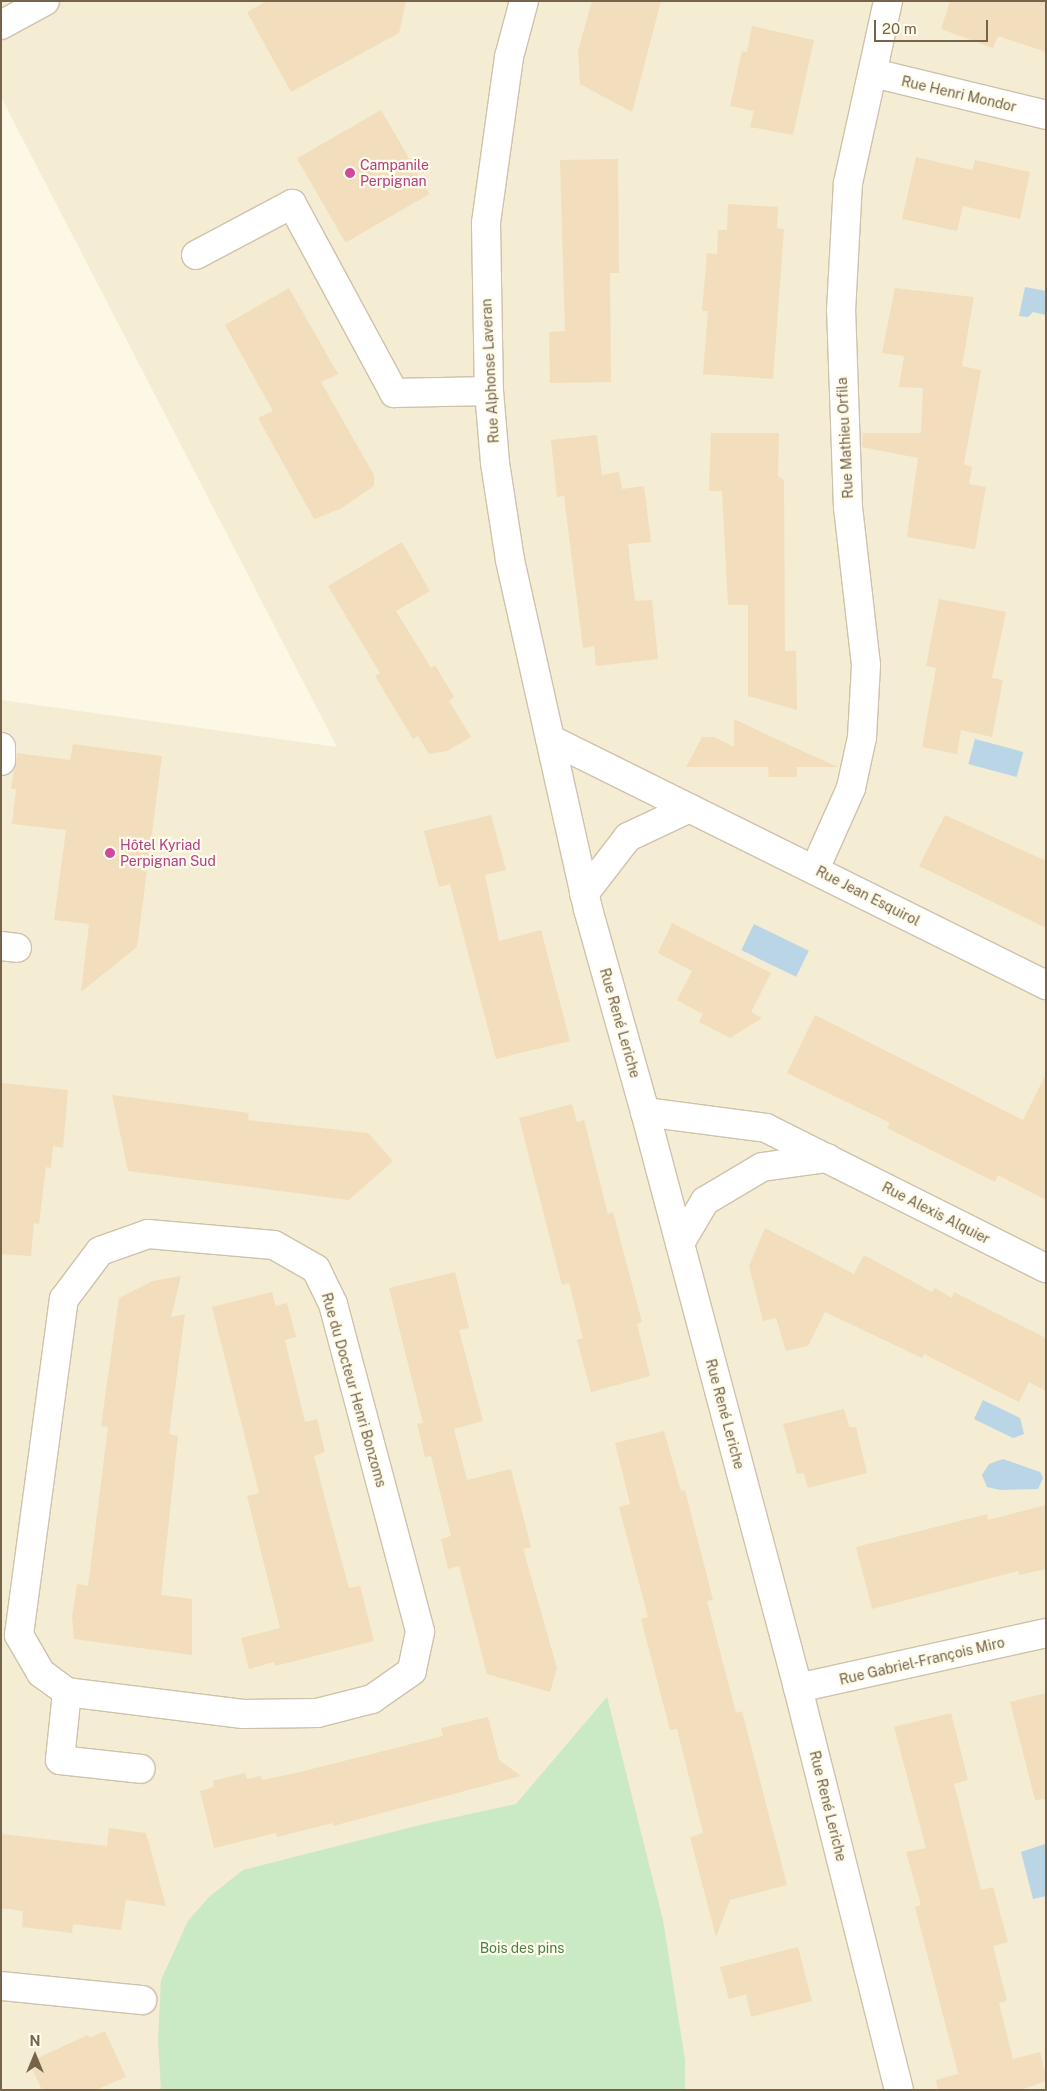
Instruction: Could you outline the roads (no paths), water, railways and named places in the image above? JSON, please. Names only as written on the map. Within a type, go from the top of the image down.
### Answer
[{"type":"street","points":[[1,25],[45,1]]},
{"type":"street","name":"Rue Alphonse Laveran","points":[[524,1],[509,57],[486,223],[489,391],[495,463],[510,560],[550,739]]},
{"type":"street","name":"Rue Mathieu Orfila","points":[[815,869],[851,788],[862,737],[866,665],[848,508],[841,311],[848,183],[888,1]]},
{"type":"street","name":"Rue Henri Mondor","points":[[873,73],[1046,115]]},
{"type":"street","points":[[196,256],[292,204],[394,393],[489,391]]},
{"type":"street","name":"Rue Jean Esquirol","points":[[550,739],[815,869],[1046,986]]},
{"type":"street","name":"Rue René Leriche","points":[[550,739],[584,894],[645,1112],[798,1688],[899,2090]]},
{"type":"street","points":[[1,747],[1,761]]},
{"type":"street","points":[[584,894],[628,837],[690,808]]},
{"type":"street","name":"Rue Alexis Alquier","points":[[645,1112],[766,1128],[1046,1268]]},
{"type":"street","points":[[680,1243],[705,1202],[762,1166],[826,1158]]},
{"type":"street","name":"Rue du Docteur Henri Bonzoms","points":[[148,1234],[274,1245],[316,1269],[333,1304],[420,1632],[412,1671],[372,1699],[317,1712],[243,1714],[67,1692],[41,1672],[10,1634],[64,1299],[100,1251],[148,1234]]},
{"type":"street","name":"Rue Gabriel-François Miro","points":[[798,1688],[1046,1633]]},
{"type":"street","points":[[67,1692],[60,1760],[141,1769]]},
{"type":"street","points":[[1,1986],[142,2000]]},
{"type":"water","points":[[1025,287],[1046,291],[1046,315],[1033,312],[1028,317],[1019,316]]},
{"type":"water","points":[[975,739],[1023,752],[1017,777],[968,764]]},
{"type":"water","points":[[754,924],[809,951],[796,977],[741,950]]},
{"type":"water","points":[[983,1400],[1020,1418],[1024,1434],[1013,1438],[974,1419]]},
{"type":"water","points":[[1003,1459],[1040,1472],[1043,1478],[1038,1489],[1000,1490],[987,1487],[982,1475],[989,1464]]},
{"type":"water","points":[[1045,1844],[1046,1896],[1033,1899],[1021,1852]]},
{"type":"place","name":"Campanile Perpignan","points":[[350,173]]},
{"type":"place","name":"Hôtel Kyriad Perpignan Sud","points":[[110,853]]},
{"type":"park label","name":"Bois des pins","points":[[522,1948]]}]
